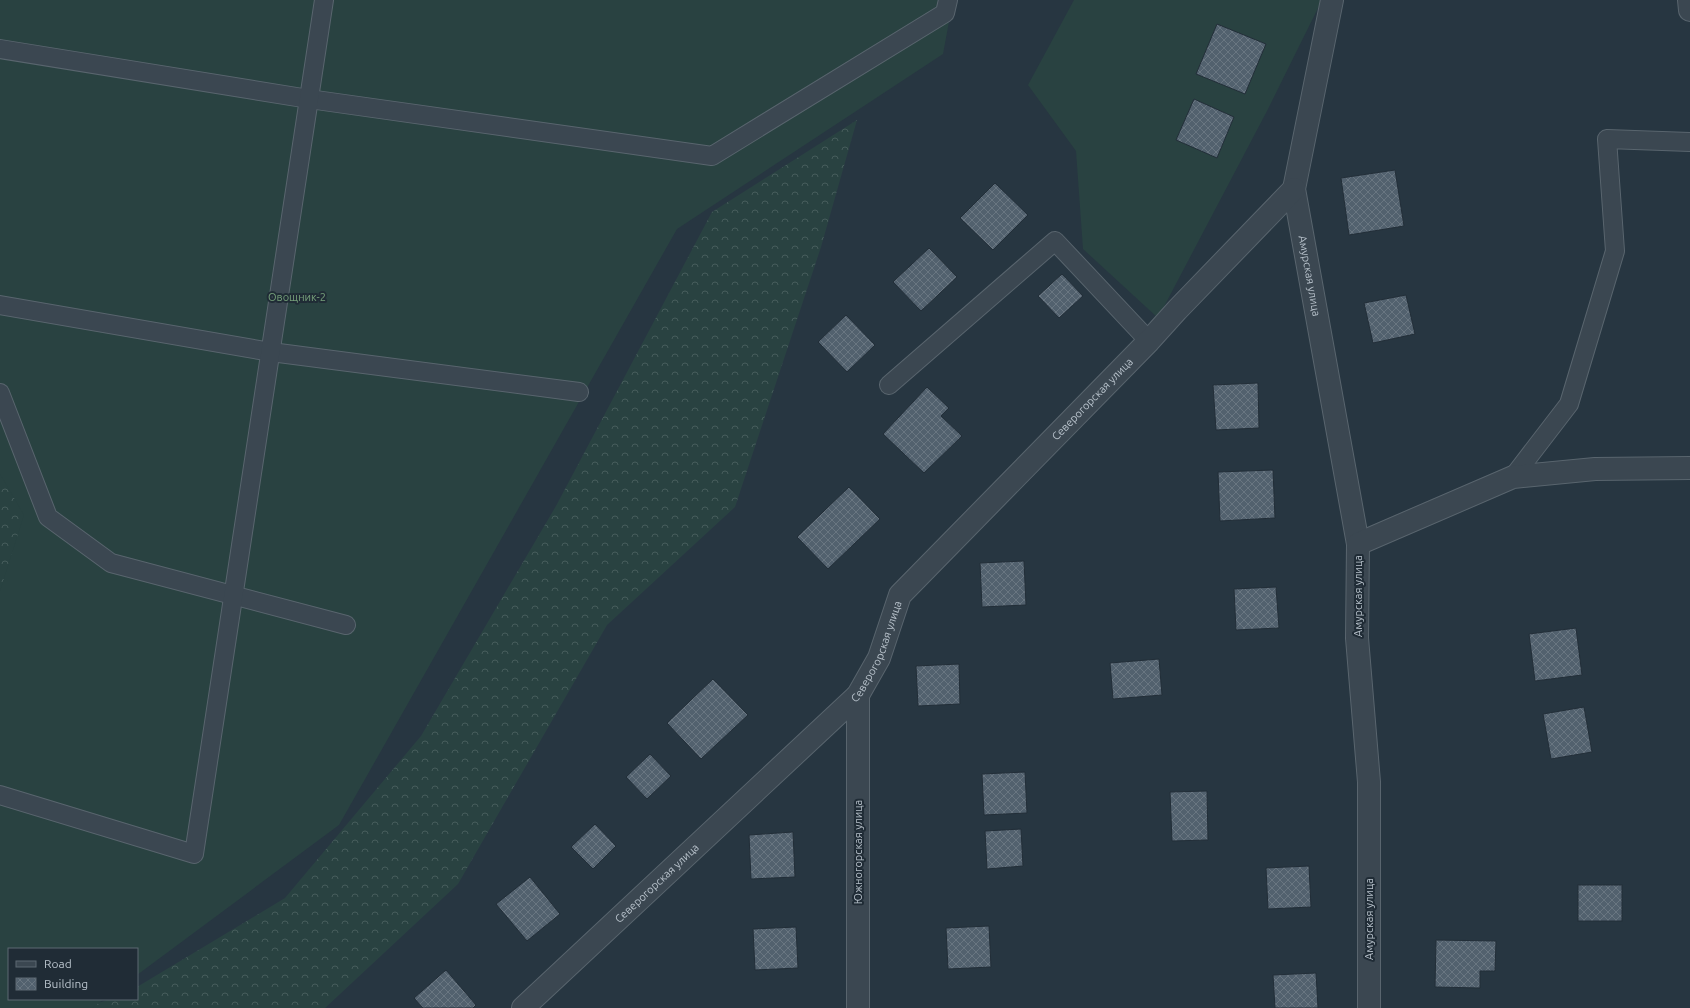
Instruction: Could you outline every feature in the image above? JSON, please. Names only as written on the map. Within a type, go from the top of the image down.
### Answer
[{"type":"street","points":[[1294,189],[1332,0]]},
{"type":"street","points":[[1689,0],[1690,10]]},
{"type":"street","name":"Северогорская улица","points":[[523,1008],[858,695],[879,658],[900,595],[1149,341],[1294,189]]},
{"type":"street","name":"Амурская улица","points":[[1294,189],[1358,544],[1357,638],[1369,782],[1369,1008]]},
{"type":"street","points":[[1358,544],[1513,477],[1595,469],[1690,468]]},
{"type":"street","name":"Южногорская улица","points":[[858,695],[858,1008]]},
{"type":"lane","points":[[0,795],[194,854],[324,0]]},
{"type":"lane","points":[[0,50],[309,99],[712,156],[945,13],[948,0]]},
{"type":"lane","points":[[1513,477],[1569,404],[1615,251],[1607,139],[1690,142]]},
{"type":"lane","points":[[888,385],[1056,241],[1149,341]]},
{"type":"lane","points":[[0,305],[271,352],[579,392]]},
{"type":"lane","points":[[0,393],[48,518],[111,563],[346,625]]},
{"type":"green space","name":"Овощник-2","points":[[0,0],[953,0],[943,54],[677,229],[339,825],[138,974],[138,948],[8,948],[8,1000],[103,1000],[92,1008],[0,1008],[0,591],[24,515],[0,474]]},
{"type":"green space","points":[[1074,0],[1322,0],[1267,111],[1158,318],[1083,249],[1076,151],[1028,85]]},
{"type":"green space","points":[[857,120],[821,247],[735,507],[607,625],[458,884],[325,1008],[81,1008],[108,1000],[138,1000],[138,986],[285,898],[421,736],[556,506],[712,212]]},
{"type":"green space","points":[[0,424],[39,554],[0,629]]},
{"type":"building","points":[[1217,24],[1266,44],[1245,94],[1196,74]]},
{"type":"building","points":[[1194,99],[1234,117],[1217,158],[1176,140]]},
{"type":"building","points":[[1395,170],[1404,226],[1349,235],[1341,178]]},
{"type":"building","points":[[995,183],[1028,215],[993,250],[960,218]]},
{"type":"building","points":[[929,248],[957,277],[921,311],[893,282]]},
{"type":"building","points":[[1062,274],[1083,296],[1059,318],[1038,296]]},
{"type":"building","points":[[1406,295],[1415,334],[1373,343],[1364,303]]},
{"type":"building","points":[[846,315],[875,345],[847,372],[818,342]]},
{"type":"building","points":[[1258,383],[1259,428],[1216,430],[1213,385]]},
{"type":"building","points":[[927,387],[949,408],[941,416],[962,436],[924,473],[883,434]]},
{"type":"building","points":[[1273,470],[1275,518],[1220,521],[1218,472]]},
{"type":"building","points":[[849,487],[880,519],[828,569],[797,537]]},
{"type":"building","points":[[1024,561],[1026,605],[982,607],[980,563]]},
{"type":"building","points":[[1276,587],[1279,628],[1236,630],[1234,589]]},
{"type":"building","points":[[1576,628],[1582,675],[1535,681],[1529,634]]},
{"type":"building","points":[[1159,659],[1162,695],[1113,699],[1110,663]]},
{"type":"building","points":[[959,664],[960,704],[918,706],[916,666]]},
{"type":"building","points":[[713,679],[748,715],[701,759],[667,723]]},
{"type":"building","points":[[1584,707],[1592,752],[1551,759],[1543,714]]},
{"type":"building","points":[[650,754],[671,776],[647,799],[626,777]]},
{"type":"building","points":[[1025,772],[1027,813],[984,815],[982,774]]},
{"type":"building","points":[[1207,791],[1208,840],[1172,841],[1170,792]]},
{"type":"building","points":[[595,824],[616,846],[593,869],[571,847]]},
{"type":"building","points":[[1021,829],[1023,866],[987,869],[985,831]]},
{"type":"building","points":[[793,832],[795,877],[751,879],[749,835]]},
{"type":"building","points":[[1309,866],[1311,907],[1268,909],[1266,868]]},
{"type":"building","points":[[530,877],[560,914],[527,941],[496,904]]},
{"type":"building","points":[[1578,885],[1622,885],[1622,921],[1578,921]]},
{"type":"building","points":[[989,926],[991,967],[948,969],[946,928]]},
{"type":"building","points":[[796,927],[798,968],[755,970],[753,929]]},
{"type":"building","points":[[1436,940],[1496,941],[1495,971],[1480,971],[1480,988],[1435,987]]},
{"type":"building","points":[[446,970],[476,1005],[473,1008],[423,1008],[414,998]]},
{"type":"building","points":[[1316,973],[1318,1008],[1275,1008],[1273,975]]}]
